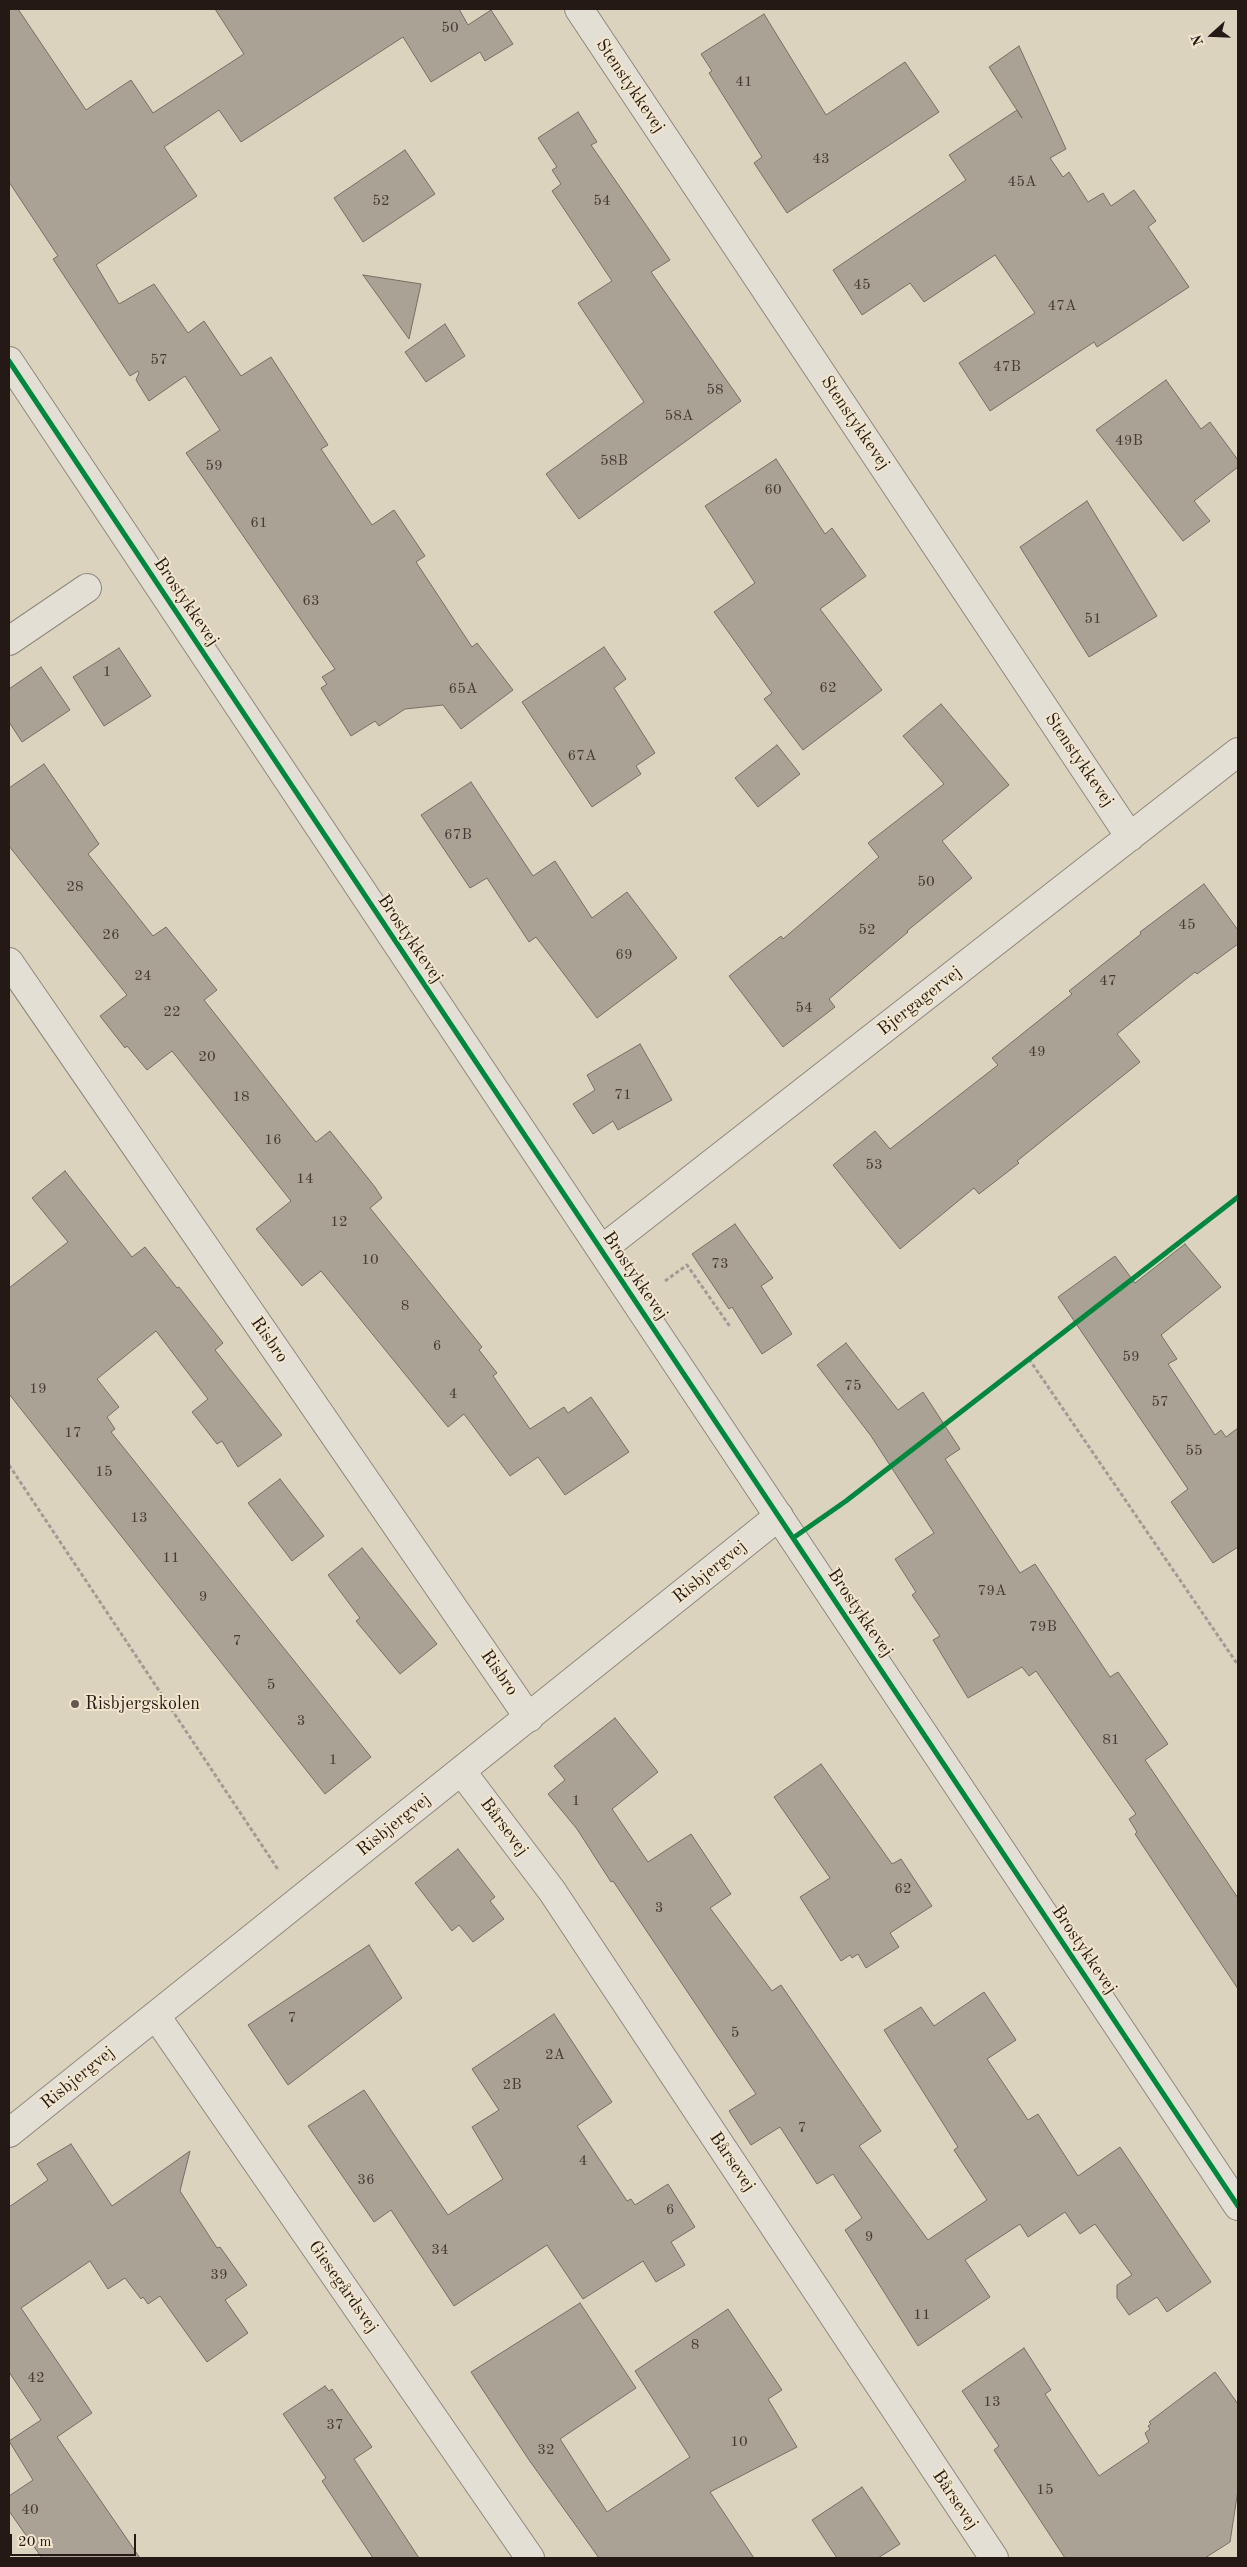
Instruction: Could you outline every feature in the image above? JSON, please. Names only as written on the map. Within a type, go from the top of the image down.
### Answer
[{"type":"street","name":"Stenstykkevej","points":[[579,9],[1130,837]]},
{"type":"street","name":"Brostykkevej","points":[[9,361],[1238,2206]]},
{"type":"street","points":[[9,641],[87,588]]},
{"type":"street","name":"Bjergagervej","points":[[601,1250],[1238,752]]},
{"type":"street","name":"Risbro","points":[[9,962],[529,1718]]},
{"type":"street","name":"Risbjergvej","points":[[9,2133],[462,1772],[779,1516]]},
{"type":"street","name":"Bårsevej","points":[[462,1772],[552,1890],[994,2558]]},
{"type":"street","name":"Giesegårdsvej","points":[[156,2016],[530,2558]]},
{"type":"path","points":[[636,1302],[687,1265],[731,1328]]},
{"type":"path","points":[[1029,1359],[1238,1664]]},
{"type":"path","points":[[9,1465],[299,1901]]},
{"type":"building","points":[[9,9],[18,9],[86,110],[131,80],[153,113],[244,54],[215,9],[459,9],[468,25],[491,10],[513,44],[485,61],[480,52],[431,82],[403,37],[241,142],[219,110],[164,147],[197,196],[96,265],[119,304],[154,284],[188,333],[204,321],[241,376],[271,357],[328,445],[321,449],[372,525],[394,510],[425,556],[416,562],[472,647],[477,643],[513,690],[461,729],[443,705],[405,709],[379,726],[375,721],[351,736],[321,688],[327,684],[322,677],[335,669],[186,453],[220,430],[185,376],[149,401],[136,380],[138,371],[130,376],[53,259],[58,256],[9,182]]},
{"type":"building","points":[[764,14],[826,115],[905,62],[939,112],[787,213],[754,163],[762,157],[709,73],[712,71],[701,54]]},
{"type":"building","points":[[1019,46],[1066,149],[1050,158],[1063,177],[1069,172],[1088,202],[1103,193],[1111,206],[1134,190],[1156,221],[1148,227],[1189,287],[1097,347],[1094,342],[990,411],[959,363],[1035,313],[995,255],[924,302],[910,283],[862,315],[833,270],[966,180],[949,155],[1017,110],[989,67]]},
{"type":"building","points":[[578,112],[597,142],[591,145],[670,260],[651,272],[741,401],[579,519],[546,474],[644,402],[578,303],[612,281],[552,191],[561,184],[552,170],[557,167],[538,138]]},
{"type":"building","points":[[405,150],[435,194],[363,242],[334,198]]},
{"type":"building","points":[[363,275],[421,284],[409,339]]},
{"type":"building","points":[[445,324],[465,356],[426,382],[405,352]]},
{"type":"building","points":[[1166,380],[1201,429],[1210,422],[1238,460],[1238,467],[1194,501],[1210,521],[1183,541],[1096,430]]},
{"type":"building","points":[[776,459],[825,534],[832,528],[866,576],[820,609],[882,690],[803,750],[764,699],[772,693],[714,612],[755,583],[705,506]]},
{"type":"building","points":[[1087,501],[1157,616],[1089,657],[1020,547]]},
{"type":"building","points":[[604,647],[626,679],[614,688],[655,753],[636,766],[641,774],[592,807],[522,702]]},
{"type":"building","points":[[119,648],[151,696],[104,726],[73,677]]},
{"type":"building","points":[[41,667],[70,710],[22,742],[9,722],[9,689]]},
{"type":"building","points":[[941,704],[1009,785],[942,841],[972,878],[907,931],[829,999],[835,1007],[783,1047],[729,976],[781,936],[783,939],[879,857],[868,843],[944,784],[903,736]]},
{"type":"building","points":[[777,745],[800,774],[758,807],[735,778]]},
{"type":"building","points":[[44,764],[99,844],[88,854],[153,936],[166,927],[217,990],[204,1000],[316,1142],[330,1131],[375,1187],[382,1198],[370,1208],[482,1347],[479,1350],[497,1373],[493,1376],[530,1429],[564,1407],[568,1413],[591,1397],[629,1452],[565,1495],[538,1457],[510,1476],[464,1414],[448,1427],[321,1271],[302,1286],[256,1229],[291,1201],[172,1051],[147,1070],[127,1046],[125,1048],[100,1016],[127,995],[9,846],[9,788]]},
{"type":"building","points":[[471,782],[533,876],[555,861],[592,918],[627,892],[677,958],[597,1018],[536,937],[529,942],[487,878],[470,888],[421,815]]},
{"type":"building","points":[[1204,884],[1238,930],[1238,944],[1197,974],[1195,972],[1117,1034],[1140,1062],[1017,1161],[1019,1163],[979,1194],[974,1188],[900,1249],[833,1165],[875,1131],[890,1149],[998,1065],[992,1058],[1072,994],[1069,991],[1141,934],[1140,932]]},
{"type":"building","points":[[640,1044],[672,1100],[618,1130],[613,1121],[593,1134],[573,1104],[595,1090],[587,1075]]},
{"type":"building","points":[[65,1171],[132,1257],[145,1247],[177,1288],[179,1287],[223,1343],[215,1350],[282,1435],[238,1467],[222,1441],[217,1444],[192,1412],[208,1399],[156,1331],[97,1379],[119,1407],[107,1417],[115,1429],[111,1432],[371,1757],[325,1794],[9,1394],[9,1288],[68,1242],[32,1198]]},
{"type":"building","points":[[735,1224],[773,1278],[761,1286],[792,1334],[762,1354],[732,1307],[729,1309],[692,1254]]},
{"type":"building","points":[[1185,1244],[1221,1287],[1161,1335],[1177,1359],[1168,1364],[1215,1435],[1221,1430],[1226,1437],[1238,1428],[1238,1547],[1213,1563],[1171,1502],[1188,1489],[1058,1297],[1115,1256],[1135,1283]]},
{"type":"building","points":[[846,1343],[898,1410],[923,1392],[960,1449],[945,1459],[1020,1573],[1035,1564],[1110,1677],[1118,1672],[1168,1744],[1145,1760],[1238,1898],[1238,1989],[1135,1834],[1137,1832],[1129,1819],[1136,1814],[1036,1671],[1029,1676],[1022,1667],[968,1698],[933,1640],[940,1636],[912,1595],[916,1592],[895,1559],[934,1533],[871,1436],[817,1365]]},
{"type":"building","points":[[280,1479],[324,1536],[292,1561],[248,1503]]},
{"type":"building","points":[[362,1548],[437,1644],[400,1674],[356,1621],[360,1618],[328,1575]]},
{"type":"building","points":[[615,1718],[658,1772],[612,1809],[648,1862],[691,1834],[731,1894],[710,1908],[772,1991],[781,1985],[881,2131],[859,2146],[928,2240],[987,2200],[954,2150],[958,2147],[884,2030],[921,2007],[934,2026],[984,1992],[1016,2040],[987,2059],[1028,2120],[1038,2114],[1078,2176],[1120,2147],[1211,2282],[1167,2312],[1157,2297],[1129,2315],[1117,2298],[1117,2285],[1132,2275],[1095,2224],[1080,2234],[1065,2212],[1028,2237],[1020,2224],[965,2260],[990,2297],[918,2346],[845,2230],[862,2218],[833,2174],[817,2184],[780,2127],[751,2145],[729,2111],[756,2094],[577,1829],[548,1794],[565,1780],[554,1766]]},
{"type":"building","points":[[821,1764],[892,1864],[901,1859],[932,1906],[890,1933],[899,1947],[866,1968],[858,1954],[852,1958],[850,1955],[841,1961],[800,1897],[830,1878],[774,1797]]},
{"type":"building","points":[[458,1849],[495,1897],[490,1901],[504,1919],[473,1942],[459,1925],[452,1931],[415,1883]]},
{"type":"building","points":[[369,1945],[402,1998],[288,2085],[248,2025]]},
{"type":"building","points":[[554,2014],[612,2102],[577,2126],[627,2201],[631,2199],[635,2205],[668,2184],[695,2227],[671,2242],[685,2265],[656,2282],[643,2261],[583,2299],[547,2245],[454,2306],[391,2210],[374,2222],[308,2126],[364,2090],[448,2215],[503,2179],[472,2127],[499,2110],[472,2069]]},
{"type":"building","points":[[71,2144],[112,2206],[190,2151],[180,2191],[217,2248],[220,2247],[247,2285],[225,2300],[248,2333],[207,2362],[160,2296],[148,2304],[143,2297],[141,2299],[125,2278],[108,2289],[90,2261],[21,2308],[92,2413],[57,2437],[140,2558],[42,2558],[9,2511],[9,2496],[33,2480],[9,2441],[41,2420],[9,2372],[9,2207],[48,2180],[37,2164]]},
{"type":"building","points":[[580,2303],[636,2388],[560,2439],[607,2512],[690,2457],[635,2371],[728,2309],[782,2390],[768,2399],[797,2447],[710,2492],[754,2558],[599,2558],[529,2460],[471,2372]]},
{"type":"building","points":[[1024,2348],[1051,2390],[1045,2394],[1099,2476],[1149,2442],[1145,2433],[1150,2429],[1148,2426],[1151,2424],[1149,2422],[1215,2372],[1238,2404],[1238,2490],[1230,2542],[1205,2558],[1065,2558],[994,2450],[999,2446],[962,2391]]},
{"type":"building","points":[[325,2386],[329,2391],[332,2389],[372,2447],[354,2459],[419,2558],[373,2558],[322,2481],[326,2478],[283,2414]]},
{"type":"building","points":[[862,2487],[900,2544],[878,2558],[837,2558],[812,2520]]},
{"type":"cycle path","points":[[9,361],[1238,2206]]},
{"type":"cycle path","points":[[793,1538],[846,1501],[1238,1197]]},
{"type":"place","name":"Risbjergskolen","points":[[75,1704]]}]
